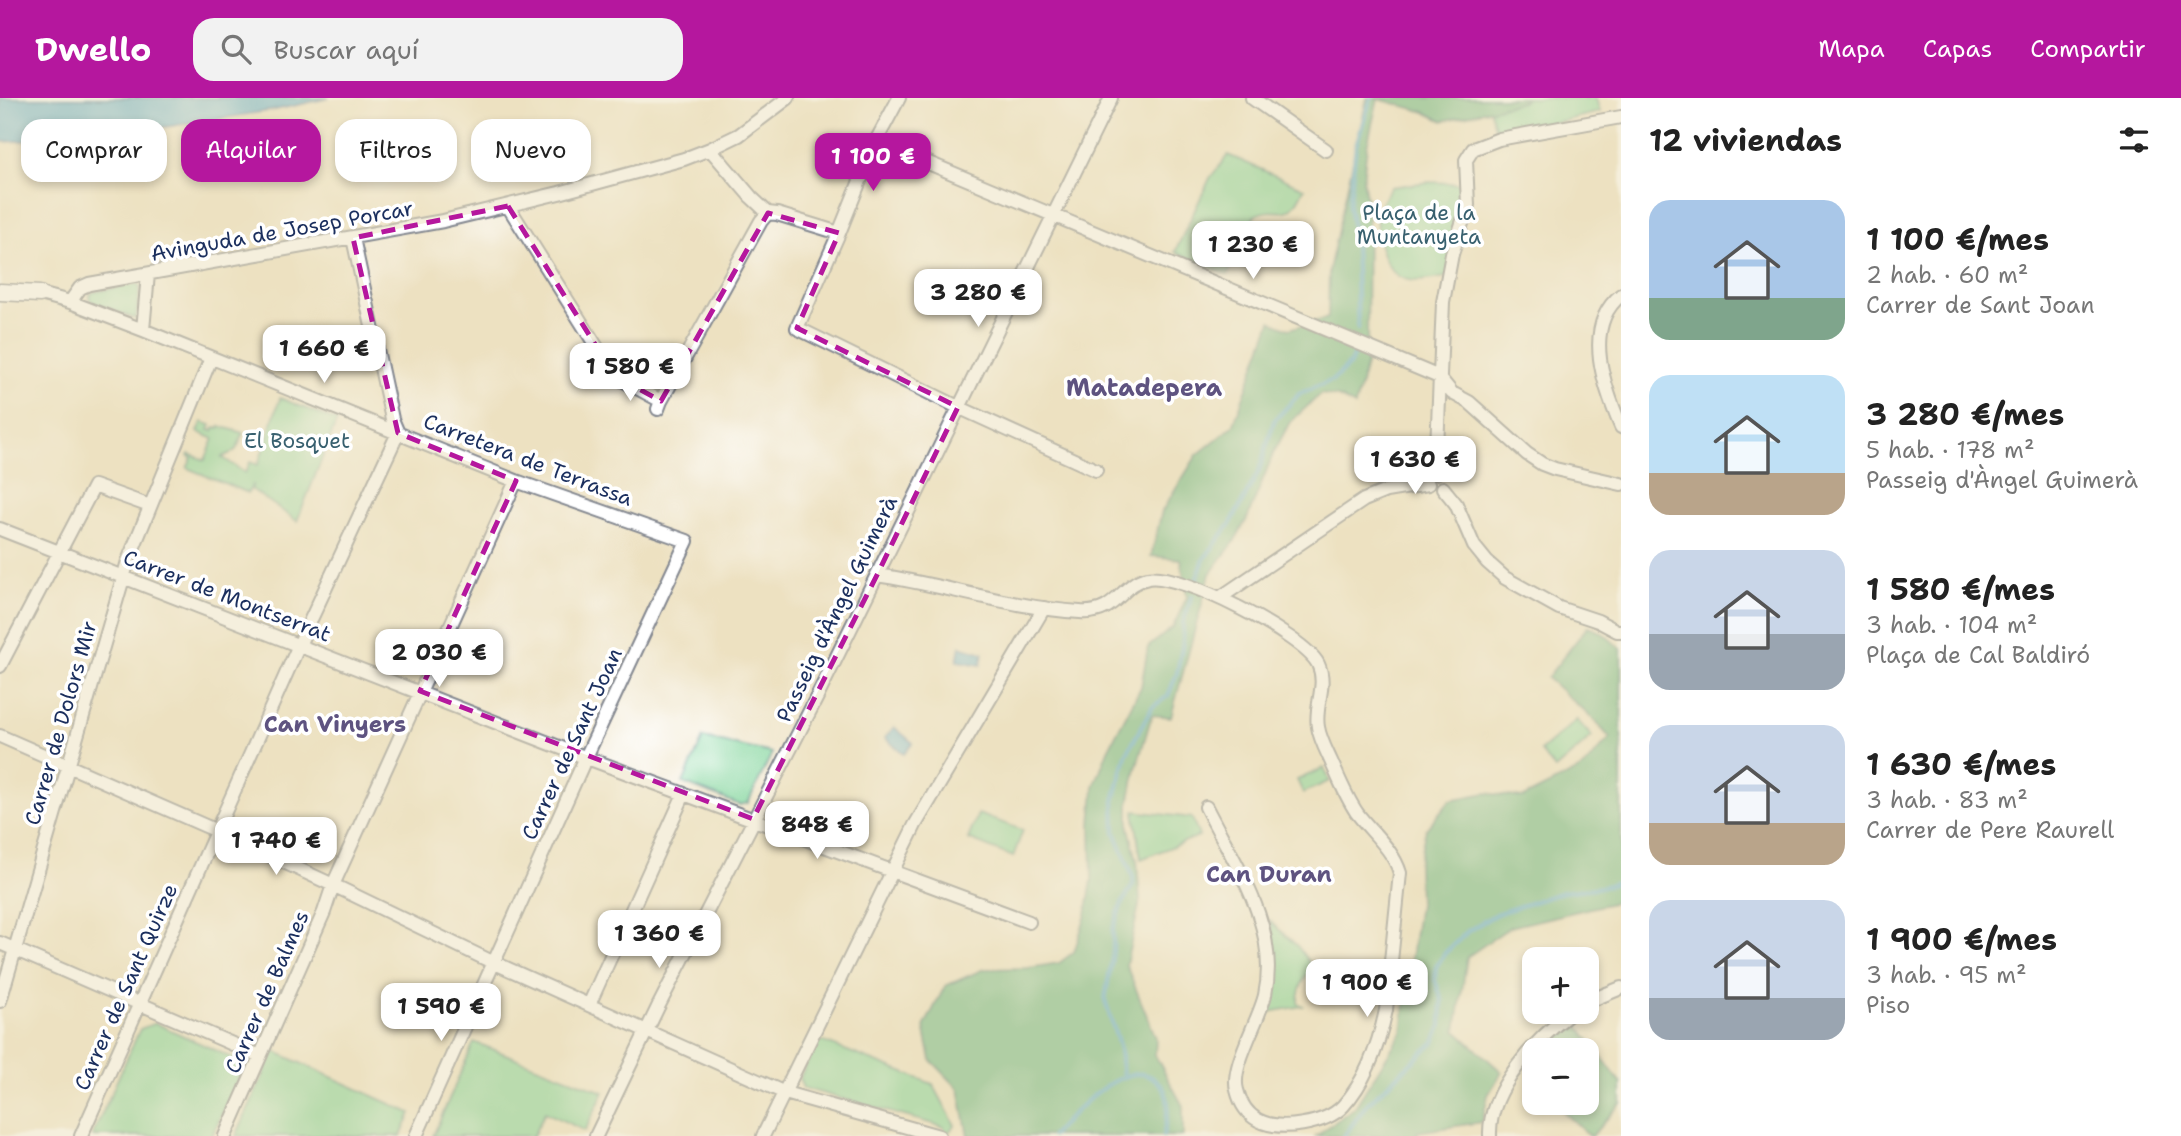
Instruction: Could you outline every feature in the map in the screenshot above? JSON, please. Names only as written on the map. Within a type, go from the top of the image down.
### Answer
[{"type":"street","name":"Avinguda de Josep Porcar","points":[[70,302],[84,285],[443,221],[671,162],[710,149],[739,135],[788,98]]},
{"type":"street","points":[[899,98],[876,141],[797,328],[958,407],[1096,470]]},
{"type":"street","name":"Passeig d'Àngel Guimerà","points":[[596,1136],[877,575],[1111,98]]},
{"type":"street","points":[[1252,98],[1326,150]]},
{"type":"street","points":[[1432,478],[1443,302],[1452,254],[1468,205],[1466,168],[1469,154],[1479,146],[1499,139],[1621,117]]},
{"type":"street","points":[[876,141],[1439,377],[1452,393],[1469,402],[1542,464],[1621,484]]},
{"type":"street","points":[[710,149],[768,213],[839,233]]},
{"type":"street","points":[[508,206],[615,376],[659,405],[761,221],[768,213]]},
{"type":"street","points":[[353,238],[391,419],[398,433]]},
{"type":"street","points":[[144,330],[148,274]]},
{"type":"street","name":"Carretera de Terrassa","points":[[0,292],[40,294],[70,302],[516,481],[687,541]]},
{"type":"street","points":[[1621,295],[1609,306],[1603,322],[1600,350],[1604,386],[1621,427]]},
{"type":"street","name":"Carrer de Dolors Mir","points":[[0,1001],[124,576],[211,358]]},
{"type":"street","name":"Carrer de Sant Quirze","points":[[81,1136],[299,645],[398,433]]},
{"type":"street","points":[[1222,597],[1364,500],[1386,491],[1444,477],[1443,488],[1456,505],[1474,546],[1505,579],[1559,608],[1598,621],[1620,632]]},
{"type":"street","name":"Carrer de Balmes","points":[[225,1136],[420,691],[516,481]]},
{"type":"street","points":[[0,666],[94,486],[150,506]]},
{"type":"street","name":"Carrer de Montserrat","points":[[0,529],[586,757],[1030,922]]},
{"type":"street","name":"Carrer de Sant Joan","points":[[416,1136],[586,757],[687,541]]},
{"type":"street","points":[[877,575],[1044,608],[1078,612],[1101,611],[1142,579],[1158,577],[1222,597],[1283,632],[1312,655],[1322,675],[1317,725],[1323,744],[1342,788],[1356,811],[1397,862],[1399,873],[1382,1032],[1355,1089],[1342,1108],[1323,1119],[1288,1125],[1263,1122],[1245,1108],[1237,1089],[1236,1073],[1265,994],[1267,951],[1255,901],[1206,807]]},
{"type":"street","points":[[763,1136],[915,825],[1044,608]]},
{"type":"street","points":[[0,736],[217,831],[495,963],[785,1093],[939,1136]]},
{"type":"street","points":[[589,1005],[684,794]]},
{"type":"street","points":[[0,943],[260,1056]]},
{"type":"street","points":[[1599,997],[1621,988]]},
{"type":"street","points":[[1490,1136],[1493,1111],[1506,1084],[1544,1037],[1559,1024]]},
{"type":"highlighted area","points":[[508,206],[615,376],[661,401],[768,213],[839,233],[797,328],[958,407],[877,575],[753,819],[420,691],[516,481],[398,433],[353,238]]},
{"type":"green space","points":[[1367,98],[1526,98],[1521,102],[1443,121],[1425,112],[1378,99],[1367,146],[1363,180],[1368,206],[1367,361],[1355,406],[1338,397],[1321,394],[1290,422],[1274,452],[1247,519],[1210,574],[1171,717],[1152,715],[1129,803],[1129,828],[1137,861],[1140,901],[1126,965],[1156,1038],[1155,1055],[1183,1106],[1183,1136],[968,1136],[959,1089],[931,1060],[924,1027],[945,986],[984,969],[1028,968],[1059,963],[1074,952],[1086,915],[1092,880],[1091,825],[1094,787],[1108,750],[1141,687],[1148,647],[1173,627],[1187,597],[1181,559],[1151,556],[1162,511],[1197,455],[1233,426],[1271,321],[1289,329],[1328,318],[1329,270]]},
{"type":"green space","points":[[1486,98],[1596,98],[1600,112],[1498,136]]},
{"type":"green space","points":[[1228,155],[1304,188],[1293,207],[1287,211],[1263,212],[1254,216],[1228,275],[1175,252],[1210,178]]},
{"type":"green space","name":"Plaça de la Muntanyeta","points":[[1429,182],[1467,184],[1447,277],[1422,281],[1404,279],[1392,271],[1384,257],[1377,231],[1377,212],[1391,187]]},
{"type":"green space","points":[[138,284],[140,287],[136,319],[90,301],[89,296],[93,292]]},
{"type":"green space","name":"El Bosquet","points":[[280,398],[337,421],[297,521],[251,489],[253,484],[248,493],[187,468],[192,458],[189,454],[205,460],[214,439],[198,432],[202,422],[211,425],[209,430],[213,431],[220,426],[243,433],[236,450],[222,457],[245,473],[250,462],[258,465]]},
{"type":"green space","points":[[1588,626],[1604,634],[1621,649],[1621,901],[1510,927],[1467,957],[1456,1031],[1502,1072],[1488,1095],[1482,1122],[1417,1132],[1418,1136],[1316,1136],[1355,1107],[1402,1032],[1419,904],[1418,864],[1426,829],[1450,800],[1486,793],[1523,798],[1583,768],[1610,738],[1547,678]]},
{"type":"green space","points":[[1577,720],[1592,737],[1555,769],[1540,751]]},
{"type":"green space","points":[[703,738],[772,753],[748,803],[740,805],[683,783]]},
{"type":"green space","points":[[1324,768],[1330,781],[1303,793],[1297,780]]},
{"type":"green space","points":[[1134,811],[1192,818],[1199,836],[1141,859]]},
{"type":"green space","points":[[978,814],[1023,830],[1013,857],[968,839]]},
{"type":"green space","points":[[1270,921],[1298,947],[1313,968],[1300,988],[1298,1003],[1303,1006],[1269,1012],[1275,967]]},
{"type":"green space","points":[[155,1023],[235,1059],[241,1073],[212,1136],[92,1136],[140,1029]]},
{"type":"green space","points":[[1574,1024],[1577,1024],[1588,1038],[1559,1038]]},
{"type":"green space","points":[[819,1040],[933,1084],[955,1125],[945,1136],[944,1127],[803,1088],[799,1079]]},
{"type":"green space","points":[[474,1042],[604,1092],[585,1131],[545,1112],[533,1136],[433,1136]]},
{"type":"green space","points":[[274,1051],[411,1113],[401,1136],[236,1136]]},
{"type":"green space","points":[[1599,1053],[1621,1083],[1621,1103],[1590,1136],[1567,1115],[1599,1115]]},
{"type":"water","points":[[0,98],[329,98],[216,119],[181,119],[181,124],[167,127],[167,119],[21,119],[21,141],[0,142]]},
{"type":"water","points":[[960,646],[983,653],[981,665],[957,661]]},
{"type":"water","points":[[894,727],[913,743],[904,754],[885,738]]},
{"type":"waterway","points":[[1358,329],[1355,242],[1349,206],[1356,145],[1371,98]]},
{"type":"waterway","points":[[1196,581],[1204,559],[1231,523],[1259,471],[1274,421],[1300,393],[1333,380],[1350,364],[1357,346]]},
{"type":"waterway","points":[[1123,1076],[1120,1049],[1105,1000],[1113,951],[1113,929],[1122,903],[1133,885],[1133,877],[1115,832],[1114,801],[1126,755],[1152,707],[1168,696],[1177,673],[1183,642],[1183,623],[1192,596]]},
{"type":"waterway","points":[[1344,1136],[1367,1104],[1434,1042],[1441,1026],[1442,1000],[1435,980],[1436,967],[1445,953],[1468,931],[1496,914],[1563,892],[1603,887],[1621,881]]},
{"type":"waterway","points":[[1052,1136],[1100,1090],[1131,1075],[1145,1074],[1157,1081],[1166,1093],[1168,1107],[1163,1136]]},
{"type":"district","name":"Matadepera","points":[[1144,388]]},
{"type":"district","name":"Can Vinyers","points":[[335,724]]},
{"type":"district","name":"Can Duran","points":[[1269,874]]}]
